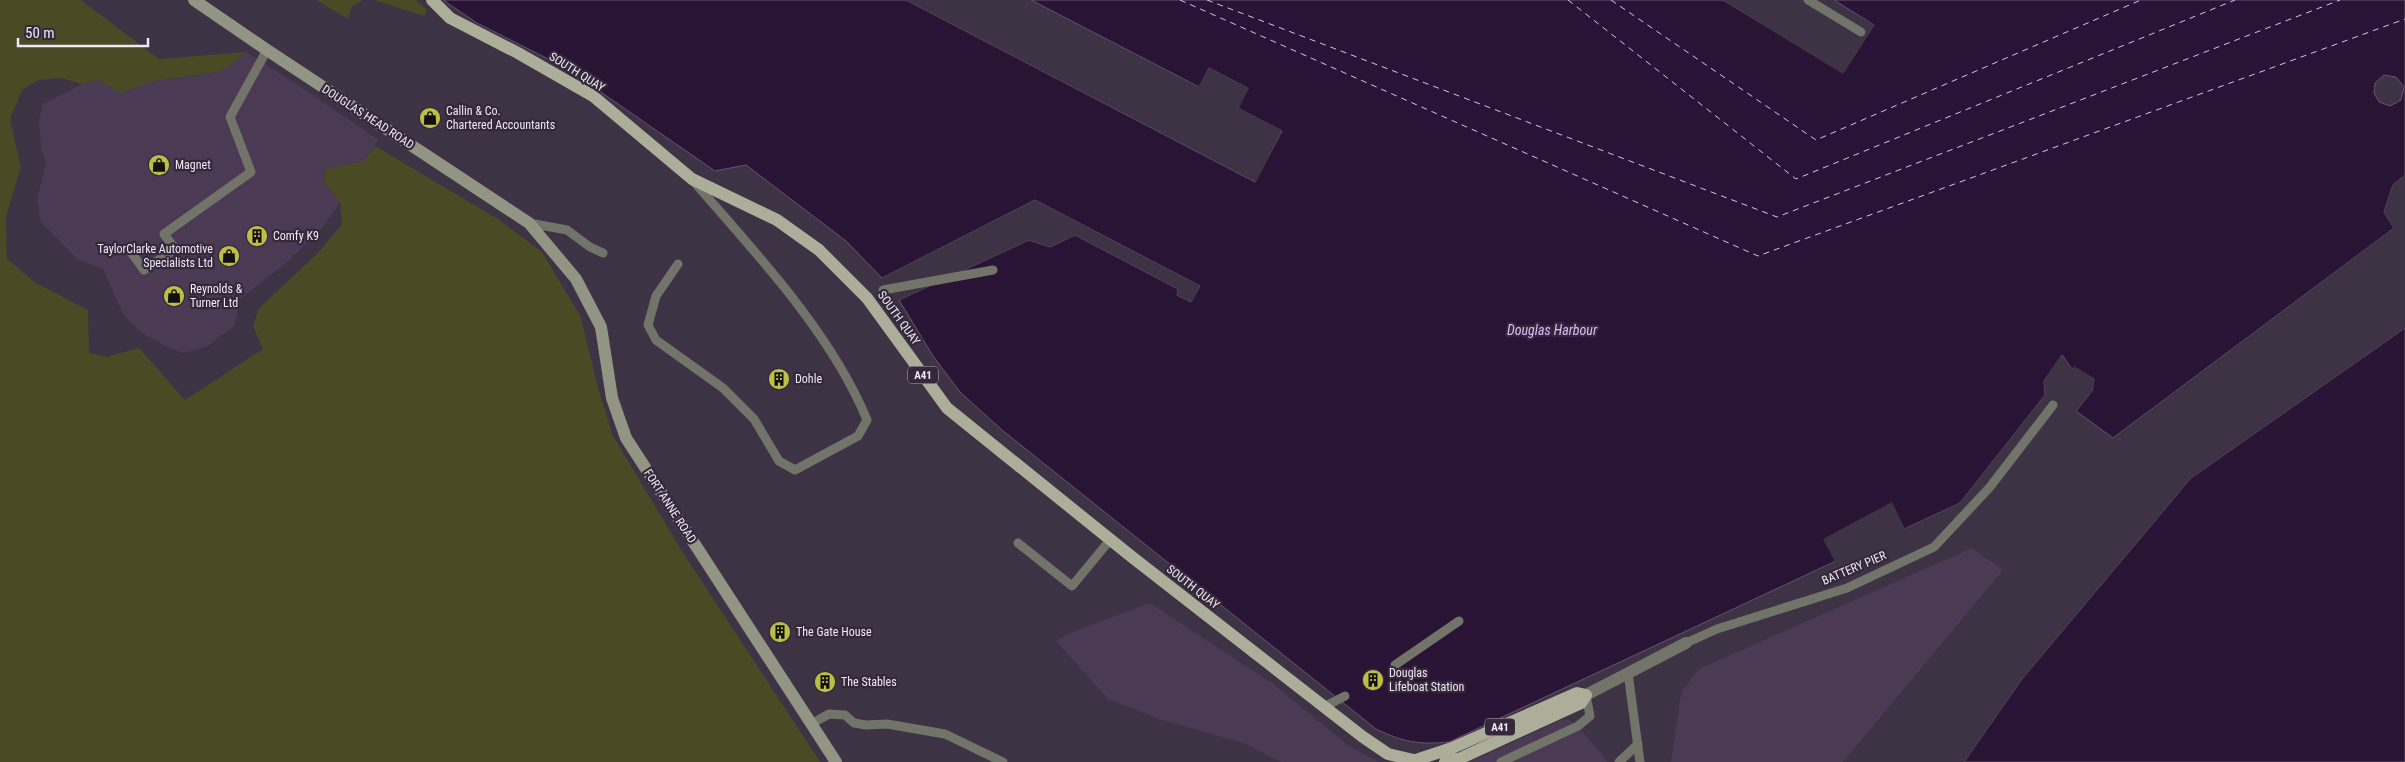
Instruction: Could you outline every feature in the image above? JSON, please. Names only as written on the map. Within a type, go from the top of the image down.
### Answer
[{"type":"main road","name":"DOUGLAS HEAD ROAD","points":[[194,0],[266,50],[529,223],[542,235]]},
{"type":"main road","name":"SOUTH QUAY","points":[[432,0],[450,18],[518,53],[593,96],[692,179],[777,220],[819,250],[867,298],[947,408],[1110,540],[1324,707],[1388,754],[1418,761]]},
{"type":"main road","name":"FORT ANNE ROAD","points":[[542,235],[576,279],[601,327],[612,398],[626,438],[836,762]]},
{"type":"main road","name":"BATTERY PIER","points":[[1418,761],[1577,693],[1586,695],[1581,703],[1461,758],[1446,762]]},
{"type":"street","name":"BATTERY PIER","points":[[1586,695],[1686,643]]},
{"type":"lane","points":[[1808,0],[1861,32]]},
{"type":"lane","points":[[128,248],[144,270],[174,249],[164,234],[251,172],[230,117],[266,50]]},
{"type":"lane","points":[[678,264],[656,296],[648,324],[656,340],[723,388],[754,419],[779,461],[796,470],[858,436],[867,420],[851,384],[810,322],[692,179]]},
{"type":"lane","points":[[529,223],[567,230],[590,247],[603,253]]},
{"type":"lane","points":[[883,290],[994,270]]},
{"type":"lane","name":"BATTERY PIER","points":[[1686,643],[1717,628],[1847,588],[1934,547],[1990,487],[2052,405]]},
{"type":"lane","points":[[1018,543],[1072,586],[1110,540]]},
{"type":"lane","points":[[1395,664],[1459,621]]},
{"type":"lane","points":[[1628,673],[1640,762]]},
{"type":"lane","points":[[1501,762],[1578,726],[1590,716],[1586,695]]},
{"type":"lane","points":[[1324,707],[1341,697]]},
{"type":"lane","points":[[811,724],[829,714],[845,715],[854,723],[866,726],[887,724],[945,734],[1003,762]]},
{"type":"lane","points":[[1618,762],[1638,744]]},
{"type":"shaded area","points":[[0,0],[81,0],[159,59],[246,52],[223,71],[154,81],[120,93],[98,80],[82,84],[61,78],[38,80],[22,90],[10,119],[21,167],[6,216],[7,259],[36,283],[88,310],[89,353],[107,357],[139,348],[185,400],[263,349],[253,326],[259,308],[319,252],[342,224],[340,203],[324,182],[325,169],[363,161],[375,146],[498,219],[542,252],[581,317],[598,388],[613,436],[680,548],[820,762],[0,762]]},
{"type":"shaded area","points":[[316,0],[363,0],[352,6],[348,19]]},
{"type":"shaded area","points":[[374,0],[416,0],[427,10],[424,16]]},
{"type":"shaded area","points":[[246,52],[379,140],[363,161],[325,170],[324,182],[340,203],[321,229],[284,265],[241,298],[234,326],[208,346],[183,353],[167,347],[142,333],[124,316],[103,269],[78,260],[41,222],[37,200],[46,163],[41,148],[39,120],[43,104],[82,84],[98,80],[120,93],[154,81],[223,71]]},
{"type":"shaded area","points":[[1972,548],[2003,570],[1843,762],[1671,762],[1680,699],[1684,688],[1699,669]]},
{"type":"shaded area","points":[[1150,603],[1273,684],[1349,746],[1379,762],[1281,762],[1246,744],[1159,719],[1108,699],[1056,641],[1067,634]]},
{"type":"shaded area","points":[[1561,720],[1569,720],[1578,726],[1608,762],[1470,762]]},
{"type":"water","name":"Douglas Harbour","points":[[443,0],[906,0],[1255,182],[1282,131],[1238,108],[1248,88],[1209,68],[1199,87],[1031,0],[1723,0],[1843,73],[1874,25],[1834,0],[2405,0],[2405,175],[2393,185],[2384,212],[2394,228],[2113,438],[2076,411],[2092,391],[2094,379],[2074,367],[2072,369],[2062,355],[2044,381],[2045,395],[1960,503],[1449,742],[1420,743],[1403,740],[1376,729],[1002,430],[960,392],[933,356],[899,300],[1029,240],[1050,247],[1075,235],[1178,289],[1177,295],[1191,302],[1200,286],[1035,200],[882,278],[846,241],[746,165],[715,171],[566,68],[477,23]],"holes":[[[2384,75],[2396,77],[2404,87],[2401,100],[2390,106],[2379,102],[2374,93],[2375,83]]]},
{"type":"water","points":[[2405,328],[2405,762],[1964,762],[2022,679],[2191,478]]},
{"type":"pier","points":[[906,0],[911,0],[1254,178],[1279,132],[1237,109],[1245,89],[1210,71],[1201,88],[1198,89],[1029,0],[1198,87],[1209,68],[1249,88],[1239,108],[1282,130],[1256,182]]},
{"type":"pier","points":[[1723,0],[1728,0],[1842,70],[1871,25],[1831,0],[1874,25],[1843,74]]},
{"type":"pier","points":[[2405,175],[2405,178],[2395,187],[2387,212],[2396,230],[2114,440],[2111,440],[2394,228],[2384,212],[2393,185]]},
{"type":"pier","points":[[1035,200],[1200,286],[1192,302],[1177,295],[1178,289],[1075,235],[1050,247],[1029,240],[899,300],[898,298],[1028,238],[1050,244],[1075,233],[1180,287],[1180,293],[1191,299],[1197,287],[1035,203],[884,280],[882,278]]},
{"type":"pier","points":[[2405,325],[2405,328],[2191,478],[2022,679],[1964,762],[1961,762],[2020,677],[2189,476]]},
{"type":"pier","points":[[2061,355],[2072,369],[2074,366],[2094,379],[2092,391],[2074,413],[2074,410],[2090,390],[2092,381],[2075,370],[2071,371],[2061,359],[2047,382],[2047,396],[1961,505],[1683,637],[1682,635],[1835,562],[1823,539],[1892,502],[1905,529],[1960,503],[2045,395],[2044,381]]},
{"type":"ferry route","points":[[1180,0],[1758,256],[2405,19]]},
{"type":"ferry route","points":[[1207,0],[1777,217],[2340,0]]},
{"type":"ferry route","points":[[1568,0],[1796,179],[2235,0]]},
{"type":"ferry route","points":[[1611,0],[1816,140],[2141,0]]},
{"type":"place","name":"Callin & Co. Chartered Accountants","points":[[430,118]]},
{"type":"place","name":"Magnet","points":[[159,165]]},
{"type":"place","name":"Comfy K9","points":[[257,236]]},
{"type":"place","name":"TaylorClarke Automotive Specialists Ltd","points":[[229,256]]},
{"type":"place","name":"Reynolds & Turner Ltd","points":[[174,296]]},
{"type":"place","name":"Dohle","points":[[779,379]]},
{"type":"place","name":"The Gate House","points":[[780,632]]},
{"type":"place","name":"Douglas Lifeboat Station","points":[[1373,680]]},
{"type":"place","name":"The Stables","points":[[825,682]]}]
